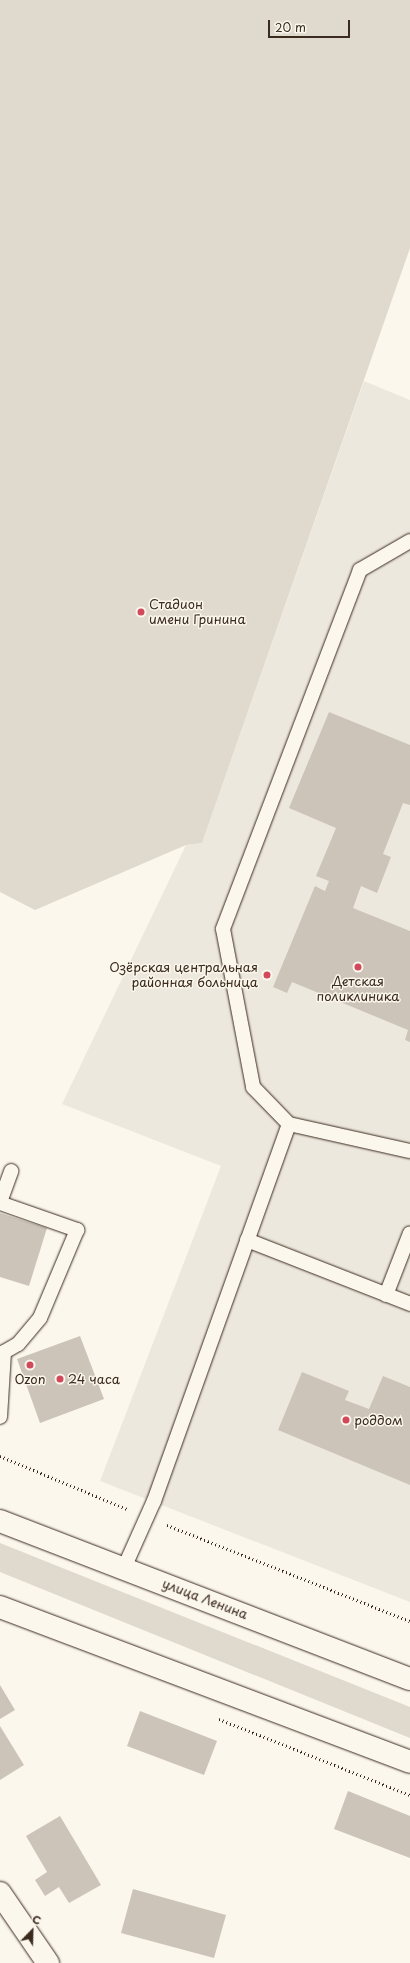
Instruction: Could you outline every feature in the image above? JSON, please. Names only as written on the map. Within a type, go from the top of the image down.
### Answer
[{"type":"main road","name":"улица Ленина","points":[[0,1520],[410,1679]]},
{"type":"main road","points":[[0,1607],[410,1762]]},
{"type":"main road","points":[[0,1893],[48,1963]]},
{"type":"lane","points":[[410,541],[360,570],[223,929],[253,1087],[288,1124],[410,1151]]},
{"type":"lane","points":[[124,1568],[147,1518],[288,1124]]},
{"type":"lane","points":[[0,1417],[4,1352],[18,1344],[40,1318],[77,1230],[0,1202],[11,1171]]},
{"type":"lane","points":[[386,1295],[410,1233]]},
{"type":"lane","points":[[247,1240],[410,1304]]},
{"type":"path","points":[[0,1456],[147,1518],[410,1621]]},
{"type":"path","points":[[215,1717],[410,1795]]},
{"type":"shaded area","name":"Стадион имени Гринина","points":[[0,0],[410,0],[410,248],[202,843],[186,845],[35,910],[0,892]]},
{"type":"shaded area","name":"Озёрская центральная районная больница","points":[[364,381],[410,400],[410,1602],[100,1481],[221,1166],[62,1104],[186,845],[202,843]]},
{"type":"shaded area","points":[[0,1543],[410,1707],[410,1738],[0,1572]]},
{"type":"building","points":[[329,712],[410,745],[410,805],[403,803],[383,854],[391,857],[377,893],[361,886],[353,908],[410,931],[410,1042],[405,1040],[408,1030],[292,982],[287,993],[273,987],[315,886],[325,891],[329,881],[316,876],[336,828],[289,808]]},
{"type":"building","points":[[0,1213],[47,1228],[29,1286],[0,1277]]},
{"type":"building","name":"24 часа","points":[[80,1336],[104,1399],[40,1423],[17,1359]]},
{"type":"building","name":"роддом","points":[[302,1372],[349,1391],[345,1400],[369,1409],[383,1376],[410,1387],[410,1485],[278,1430]]},
{"type":"building","points":[[0,1685],[15,1710],[0,1719]]},
{"type":"building","points":[[140,1711],[217,1741],[204,1775],[127,1746]]},
{"type":"building","points":[[0,1726],[24,1765],[0,1780]]},
{"type":"building","points":[[348,1791],[410,1816],[410,1858],[334,1829]]},
{"type":"building","points":[[60,1816],[101,1885],[69,1903],[59,1887],[45,1896],[35,1880],[47,1872],[26,1836]]},
{"type":"building","points":[[133,1889],[226,1915],[214,1958],[121,1933]]},
{"type":"place","name":"Стадион имени Гринина","points":[[141,612]]},
{"type":"place","name":"Детская поликлиника","points":[[358,967]]},
{"type":"place","name":"Озёрская центральная районная больница","points":[[267,975]]},
{"type":"place","name":"Ozon","points":[[30,1365]]},
{"type":"place","name":"24 часа","points":[[60,1379]]},
{"type":"place","name":"роддом","points":[[346,1420]]}]
